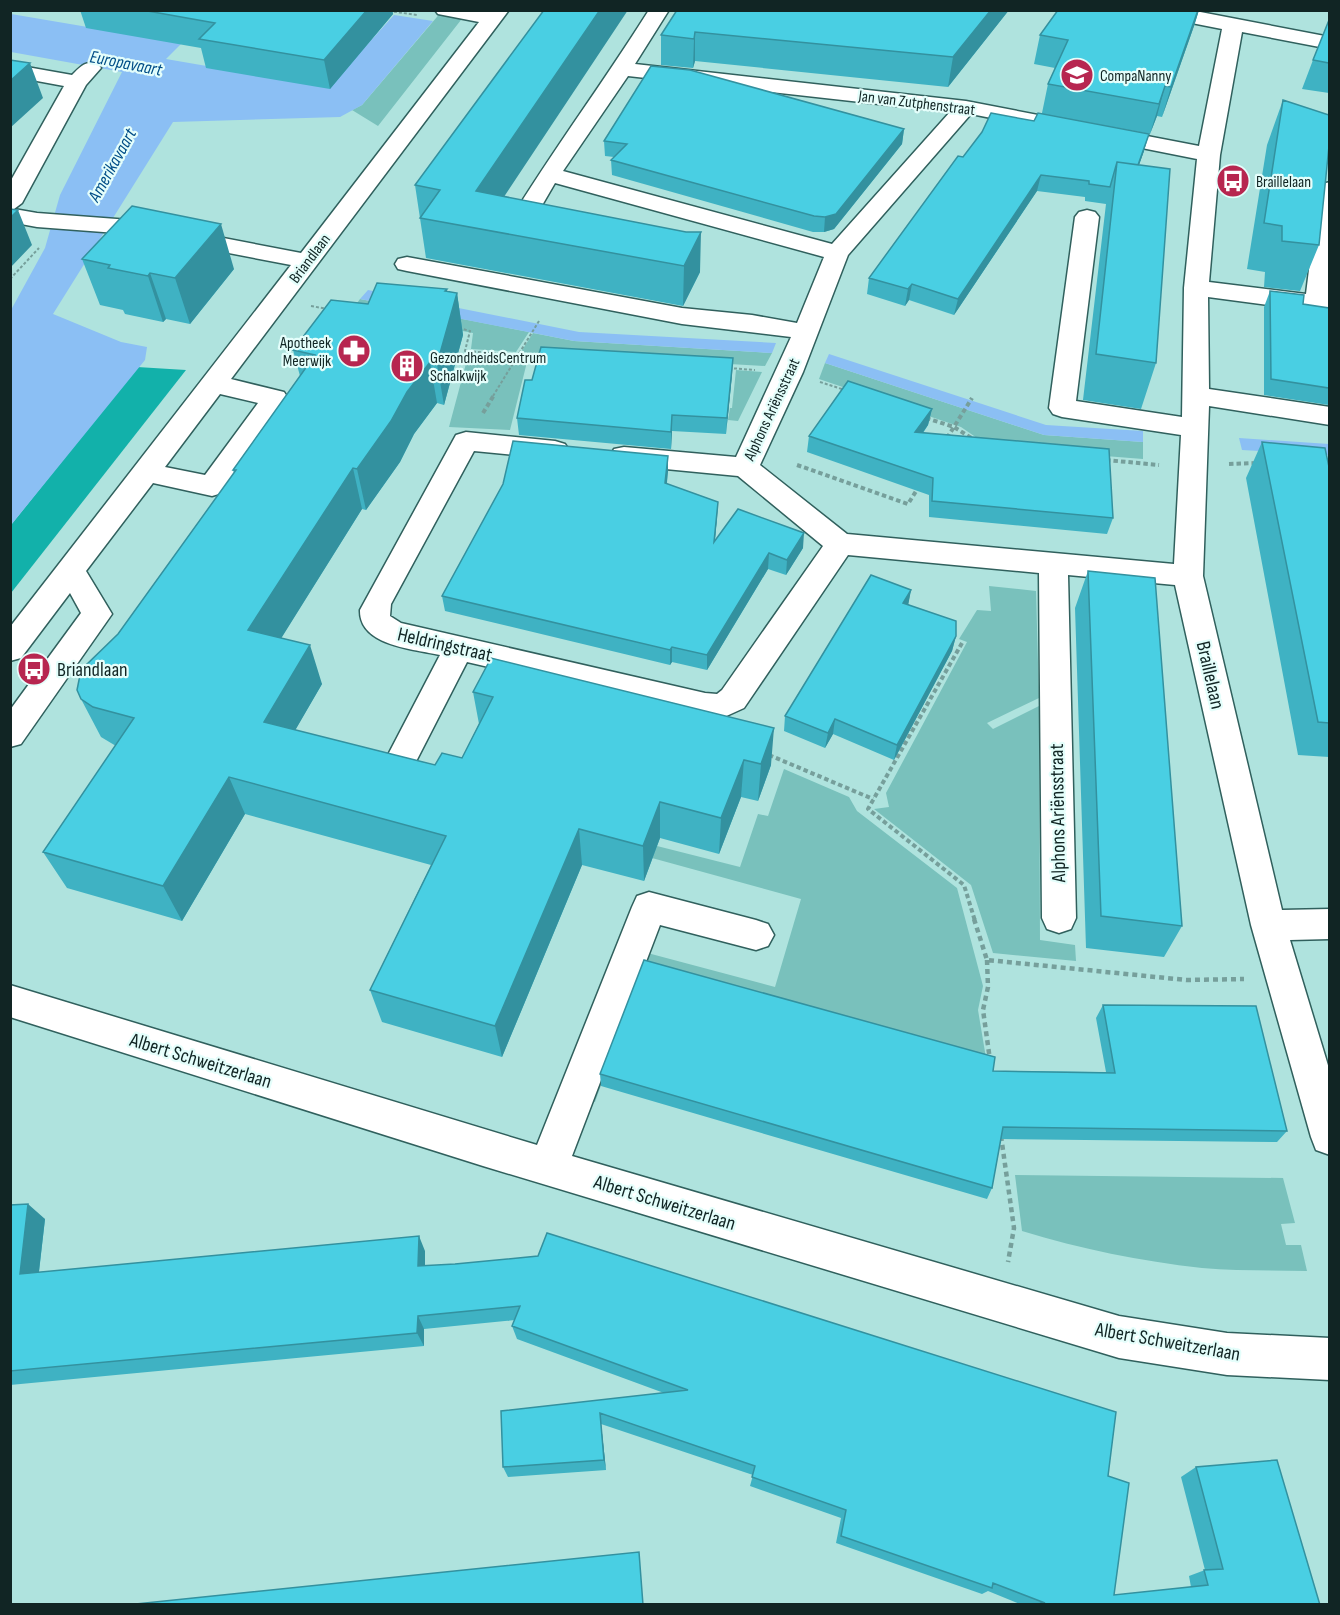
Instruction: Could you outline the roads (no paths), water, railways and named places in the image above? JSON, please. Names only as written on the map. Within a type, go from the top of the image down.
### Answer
[{"type":"street","points":[[445,10],[496,15]]},
{"type":"street","points":[[550,237],[516,230],[549,174],[622,69],[659,10]]},
{"type":"street","points":[[1156,10],[1329,43]]},
{"type":"street","name":"Briandlaan","points":[[10,650],[496,15]]},
{"type":"street","name":"Braillelaan","points":[[1233,24],[1209,155],[1196,288],[1196,396],[1188,576],[1268,925],[1329,1137]]},
{"type":"street","name":"Jan van Zutphenstraat","points":[[622,69],[966,107],[1209,155]]},
{"type":"street","points":[[10,70],[84,75],[11,206],[26,230],[125,234],[302,267]]},
{"type":"street","name":"Alphons Ariënsstraat","points":[[840,544],[749,459],[837,253],[966,107]]},
{"type":"street","points":[[549,174],[837,253]]},
{"type":"street","points":[[1196,288],[1323,304],[1329,189]]},
{"type":"street","points":[[1087,216],[1062,408],[1194,429]]},
{"type":"street","points":[[406,264],[682,316],[752,323],[805,332]]},
{"type":"street","points":[[146,472],[212,486],[274,398],[213,384]]},
{"type":"street","points":[[1196,396],[1329,416]]},
{"type":"street","name":"Heldringstraat","points":[[749,459],[588,453],[466,441],[376,604],[373,614],[376,622],[393,633],[705,705],[722,706],[734,699],[840,544]]},
{"type":"street","points":[[840,544],[1188,576]]},
{"type":"street","name":"Alphons Ariënsstraat","points":[[1053,563],[1059,918]]},
{"type":"street","points":[[10,735],[97,614],[71,570]]},
{"type":"street","points":[[394,774],[459,648]]},
{"type":"street","points":[[548,1167],[649,907],[756,935]]},
{"type":"street","points":[[1268,925],[1329,924]]},
{"type":"street","name":"Albert Schweitzerlaan","points":[[10,1001],[548,1167],[1119,1337],[1227,1354],[1329,1359]]},
{"type":"water","points":[[11,14],[182,43],[166,59],[329,87],[394,15],[433,21],[362,105],[340,117],[173,122],[53,314],[121,342],[147,347],[145,360],[11,525],[11,310],[45,248],[60,195],[122,72],[11,52]]},
{"type":"water","points":[[368,290],[579,332],[776,343],[772,353],[574,341],[360,299]]},
{"type":"water","points":[[829,354],[1046,425],[1143,431],[1143,442],[1044,435],[825,363]]},
{"type":"water","points":[[1239,438],[1329,444],[1329,455],[1242,450]]},
{"type":"place","name":"CompaNanny","points":[[1077,75]]},
{"type":"place","name":"Braillelaan","points":[[1233,181]]},
{"type":"place","name":"Apotheek Meerwijk","points":[[354,351]]},
{"type":"place","name":"GezondheidsCentrum Schalkwijk","points":[[407,366]]},
{"type":"place","name":"Briandlaan","points":[[34,669]]},
{"type":"water label","name":"Europavaart","points":[[126,63]]},
{"type":"water label","name":"Amerikavaart","points":[[112,165]]}]
